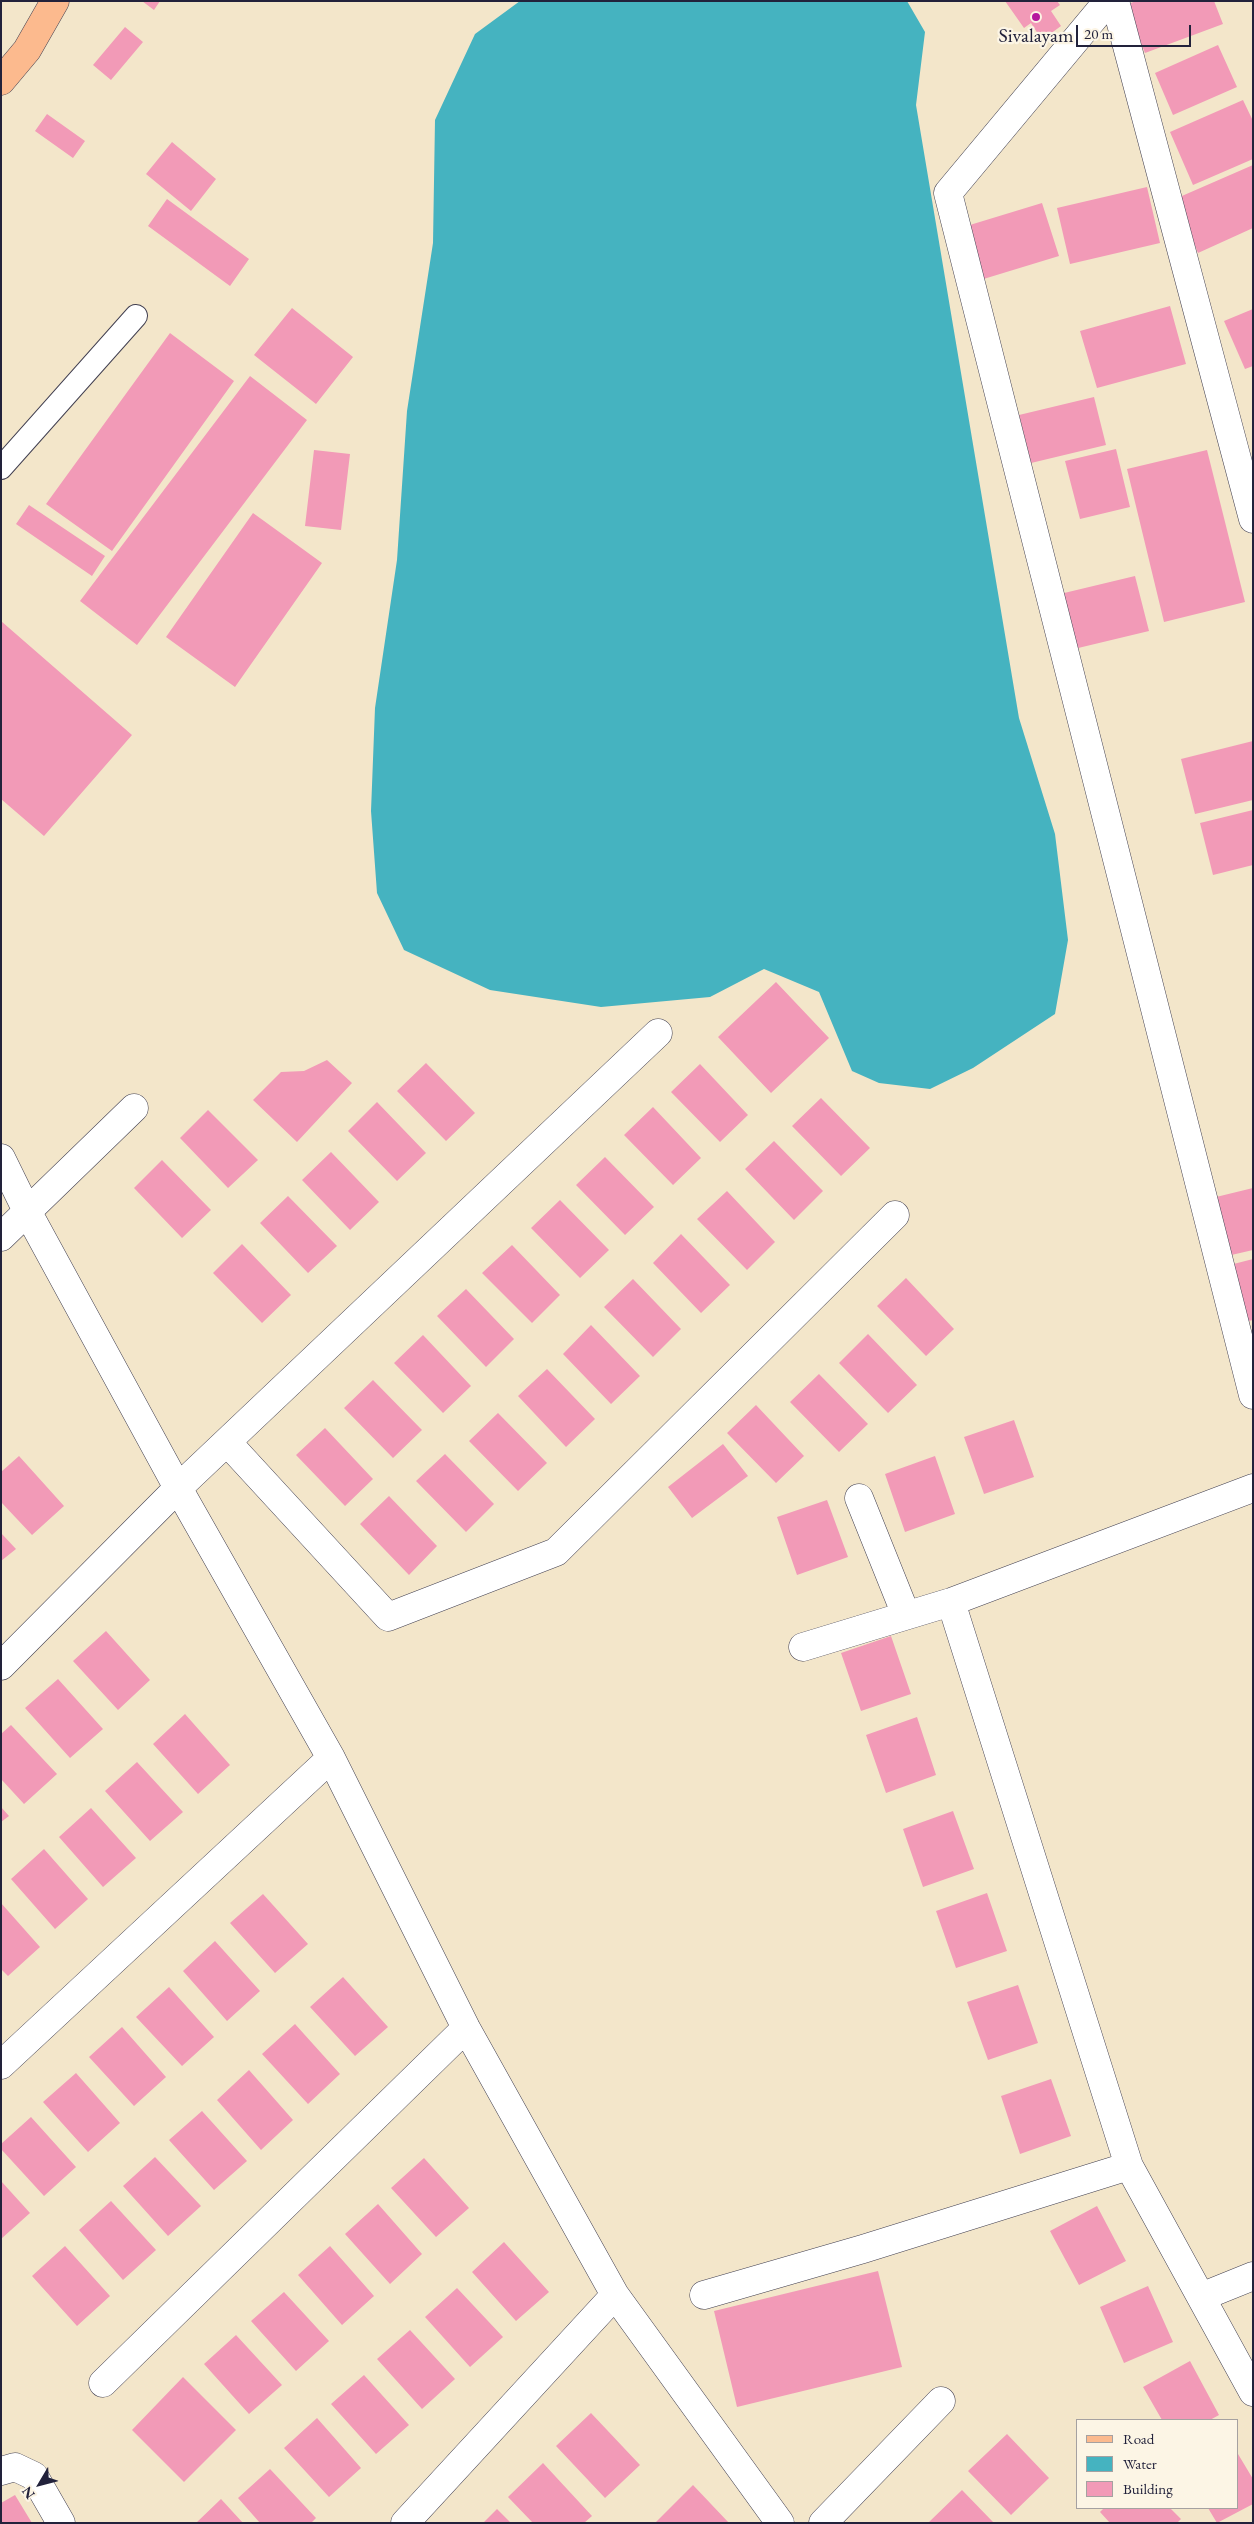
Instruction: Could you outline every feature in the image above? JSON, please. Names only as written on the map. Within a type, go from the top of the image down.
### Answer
[{"type":"main road","points":[[1,81],[27,50],[55,1]]},
{"type":"street","points":[[1108,1],[948,193],[1253,1395]]},
{"type":"street","points":[[1115,1],[1253,519]]},
{"type":"street","points":[[1,1666],[178,1488],[658,1034]]},
{"type":"street","points":[[1,1237],[134,1108]]},
{"type":"street","points":[[1,1158],[27,1211],[178,1488],[331,1758],[466,2028],[615,2295],[780,2523]]},
{"type":"street","points":[[227,1442],[388,1617],[556,1552],[895,1216]]},
{"type":"street","points":[[803,1647],[952,1602],[1253,1488]]},
{"type":"street","points":[[859,1498],[906,1615]]},
{"type":"street","points":[[952,1602],[1129,2166],[1253,2392]]},
{"type":"street","points":[[1,2065],[331,1758]]},
{"type":"street","points":[[104,2383],[466,2028]]},
{"type":"street","points":[[704,2295],[863,2249],[1129,2166]]},
{"type":"street","points":[[1201,2297],[1253,2276]]},
{"type":"street","points":[[405,2523],[615,2295]]},
{"type":"street","points":[[823,2523],[941,2401]]},
{"type":"street","points":[[1,2471],[16,2467],[34,2476],[61,2523]]},
{"type":"lane","points":[[1,468],[136,316]]},
{"type":"water","points":[[520,1],[907,1],[925,32],[916,105],[1019,718],[1055,834],[1068,940],[1055,1014],[973,1068],[930,1089],[879,1083],[852,1071],[819,992],[764,969],[710,997],[601,1007],[490,990],[404,950],[377,893],[371,811],[375,708],[397,560],[407,411],[433,243],[435,120],[475,34]]},
{"type":"building","points":[[142,1],[160,1],[154,10]]},
{"type":"building","name":"Sivalayam","points":[[1005,1],[1057,1],[1060,5],[1051,11],[1061,26],[1042,40],[1031,23],[1024,28]]},
{"type":"building","points":[[1136,1],[1214,1],[1223,24],[1145,53],[1126,5]]},
{"type":"building","points":[[125,27],[143,42],[111,80],[93,65]]},
{"type":"building","points":[[1218,45],[1237,87],[1173,115],[1155,73]]},
{"type":"building","points":[[1243,100],[1253,121],[1253,159],[1193,185],[1170,132]]},
{"type":"building","points":[[47,114],[85,141],[73,158],[35,131]]},
{"type":"building","points":[[172,142],[216,179],[191,211],[146,174]]},
{"type":"building","points":[[1253,165],[1253,228],[1198,253],[1175,199]]},
{"type":"building","points":[[1147,187],[1160,243],[1070,264],[1057,208]]},
{"type":"building","points":[[167,199],[249,259],[230,286],[148,226]]},
{"type":"building","points":[[1042,203],[1059,256],[977,281],[960,228]]},
{"type":"building","points":[[1170,306],[1186,364],[1097,388],[1080,331]]},
{"type":"building","points":[[292,308],[353,357],[316,404],[254,355]]},
{"type":"building","points":[[1253,309],[1253,366],[1245,369],[1224,321]]},
{"type":"building","points":[[170,333],[234,381],[112,551],[46,504]]},
{"type":"building","points":[[250,376],[307,420],[137,645],[80,601]]},
{"type":"building","points":[[1094,397],[1106,445],[1031,463],[1019,415]]},
{"type":"building","points":[[1116,449],[1130,507],[1080,519],[1065,461]]},
{"type":"building","points":[[314,450],[350,454],[341,530],[305,526]]},
{"type":"building","points":[[1207,450],[1245,602],[1164,622],[1127,469]]},
{"type":"building","points":[[29,505],[105,556],[92,576],[16,524]]},
{"type":"building","points":[[253,513],[322,563],[235,687],[166,637]]},
{"type":"building","points":[[1135,576],[1149,631],[1074,649],[1060,594]]},
{"type":"building","points":[[1,621],[132,735],[44,836],[1,799]]},
{"type":"building","points":[[1253,741],[1253,800],[1195,814],[1181,759]]},
{"type":"building","points":[[1253,810],[1253,865],[1213,875],[1200,823]]},
{"type":"building","points":[[776,982],[829,1038],[771,1093],[718,1037]]},
{"type":"building","points":[[327,1060],[352,1083],[297,1142],[253,1100],[281,1072],[304,1071]]},
{"type":"building","points":[[426,1063],[475,1113],[446,1141],[397,1091]]},
{"type":"building","points":[[700,1064],[748,1115],[720,1142],[671,1092]]},
{"type":"building","points":[[821,1098],[870,1148],[841,1176],[792,1126]]},
{"type":"building","points":[[377,1102],[426,1153],[397,1181],[348,1131]]},
{"type":"building","points":[[653,1107],[701,1158],[673,1185],[624,1135]]},
{"type":"building","points":[[208,1110],[258,1160],[228,1188],[180,1138]]},
{"type":"building","points":[[774,1141],[823,1191],[794,1220],[745,1169]]},
{"type":"building","points":[[331,1152],[379,1202],[350,1230],[302,1180]]},
{"type":"building","points":[[605,1157],[654,1207],[625,1235],[576,1185]]},
{"type":"building","points":[[162,1160],[211,1210],[182,1238],[134,1188]]},
{"type":"building","points":[[1253,1188],[1253,1250],[1227,1256],[1212,1198]]},
{"type":"building","points":[[727,1191],[775,1242],[747,1270],[697,1219]]},
{"type":"building","points":[[288,1196],[337,1246],[308,1273],[260,1223]]},
{"type":"building","points":[[560,1200],[609,1250],[580,1278],[531,1228]]},
{"type":"building","points":[[681,1234],[730,1285],[701,1313],[653,1263]]},
{"type":"building","points":[[242,1244],[291,1295],[262,1323],[213,1273]]},
{"type":"building","points":[[512,1245],[560,1295],[532,1323],[482,1273]]},
{"type":"building","points":[[1253,1259],[1253,1320],[1236,1324],[1222,1267]]},
{"type":"building","points":[[906,1278],[954,1329],[926,1356],[877,1306]]},
{"type":"building","points":[[633,1279],[681,1329],[653,1357],[604,1307]]},
{"type":"building","points":[[466,1289],[514,1339],[486,1367],[437,1316]]},
{"type":"building","points":[[591,1325],[640,1376],[611,1404],[563,1354]]},
{"type":"building","points":[[868,1334],[917,1385],[888,1413],[839,1363]]},
{"type":"building","points":[[423,1335],[471,1386],[443,1413],[394,1363]]},
{"type":"building","points":[[547,1369],[595,1419],[566,1447],[518,1396]]},
{"type":"building","points":[[819,1374],[868,1424],[839,1452],[790,1402]]},
{"type":"building","points":[[373,1380],[422,1430],[393,1458],[344,1408]]},
{"type":"building","points":[[756,1405],[804,1456],[776,1483],[727,1433]]},
{"type":"building","points":[[498,1413],[547,1463],[518,1491],[469,1441]]},
{"type":"building","points":[[1014,1420],[1034,1477],[984,1494],[964,1437]]},
{"type":"building","points":[[325,1428],[373,1479],[345,1506],[296,1455]]},
{"type":"building","points":[[723,1444],[748,1476],[692,1518],[668,1487]]},
{"type":"building","points":[[445,1454],[494,1504],[466,1532],[416,1481]]},
{"type":"building","points":[[19,1456],[64,1506],[32,1535],[1,1502],[1,1472]]},
{"type":"building","points":[[935,1456],[955,1514],[905,1532],[885,1474]]},
{"type":"building","points":[[389,1496],[437,1546],[409,1575],[360,1524]]},
{"type":"building","points":[[827,1500],[848,1557],[797,1575],[777,1517]]},
{"type":"building","points":[[1,1533],[16,1549],[1,1561]]},
{"type":"building","points":[[106,1631],[150,1680],[118,1710],[73,1661]]},
{"type":"building","points":[[891,1636],[911,1694],[861,1711],[841,1653]]},
{"type":"building","points":[[58,1679],[103,1729],[70,1758],[25,1708]]},
{"type":"building","points":[[185,1714],[230,1765],[198,1794],[153,1744]]},
{"type":"building","points":[[917,1717],[936,1775],[886,1793],[866,1735]]},
{"type":"building","points":[[11,1725],[57,1774],[24,1804],[1,1779],[1,1734]]},
{"type":"building","points":[[137,1762],[183,1812],[150,1841],[105,1791]]},
{"type":"building","points":[[1,1807],[9,1816],[1,1822]]},
{"type":"building","points":[[91,1808],[136,1858],[103,1887],[59,1837]]},
{"type":"building","points":[[953,1811],[974,1869],[923,1887],[903,1829]]},
{"type":"building","points":[[44,1849],[88,1899],[55,1929],[11,1879]]},
{"type":"building","points":[[987,1893],[1007,1951],[956,1968],[936,1911]]},
{"type":"building","points":[[263,1894],[308,1944],[275,1973],[230,1923]]},
{"type":"building","points":[[1,1903],[40,1947],[8,1976],[1,1969]]},
{"type":"building","points":[[215,1941],[260,1991],[227,2021],[183,1971]]},
{"type":"building","points":[[343,1977],[388,2027],[355,2056],[310,2007]]},
{"type":"building","points":[[1018,1985],[1038,2043],[988,2060],[967,2002]]},
{"type":"building","points":[[169,1987],[214,2037],[182,2066],[136,2017]]},
{"type":"building","points":[[295,2024],[340,2074],[308,2104],[262,2054]]},
{"type":"building","points":[[122,2027],[166,2077],[134,2106],[89,2057]]},
{"type":"building","points":[[249,2070],[293,2120],[261,2150],[217,2100]]},
{"type":"building","points":[[76,2073],[120,2123],[88,2152],[43,2102]]},
{"type":"building","points":[[1051,2079],[1071,2136],[1020,2154],[1001,2096]]},
{"type":"building","points":[[202,2111],[247,2161],[214,2190],[169,2140]]},
{"type":"building","points":[[31,2117],[76,2167],[44,2196],[1,2149],[1,2144]]},
{"type":"building","points":[[155,2157],[201,2206],[168,2236],[123,2186]]},
{"type":"building","points":[[424,2158],[469,2208],[436,2237],[391,2188]]},
{"type":"building","points":[[1,2181],[30,2213],[1,2239]]},
{"type":"building","points":[[111,2201],[156,2250],[123,2280],[79,2230]]},
{"type":"building","points":[[378,2204],[422,2254],[390,2284],[345,2234]]},
{"type":"building","points":[[1097,2206],[1126,2261],[1079,2285],[1050,2231]]},
{"type":"building","points":[[504,2242],[549,2292],[516,2321],[472,2272]]},
{"type":"building","points":[[65,2246],[110,2296],[77,2326],[32,2276]]},
{"type":"building","points":[[330,2246],[374,2296],[342,2325],[298,2275]]},
{"type":"building","points":[[878,2271],[902,2367],[737,2407],[714,2311]]},
{"type":"building","points":[[1148,2286],[1173,2342],[1124,2363],[1100,2307]]},
{"type":"building","points":[[457,2288],[503,2337],[470,2367],[425,2317]]},
{"type":"building","points":[[284,2292],[329,2341],[296,2371],[251,2321]]},
{"type":"building","points":[[410,2330],[455,2379],[422,2409],[377,2359]]},
{"type":"building","points":[[236,2335],[282,2385],[249,2414],[204,2364]]},
{"type":"building","points":[[1190,2361],[1219,2415],[1212,2419],[1161,2419],[1143,2387]]},
{"type":"building","points":[[364,2375],[409,2425],[376,2454],[331,2404]]},
{"type":"building","points":[[183,2377],[236,2430],[184,2482],[132,2430]]},
{"type":"building","points":[[591,2413],[640,2465],[605,2498],[556,2446]]},
{"type":"building","points":[[317,2418],[361,2468],[329,2497],[284,2448]]},
{"type":"building","points":[[1007,2434],[1049,2478],[1011,2515],[968,2471]]},
{"type":"building","points":[[1239,2456],[1253,2479],[1253,2504],[1217,2523],[1209,2509],[1239,2509]]},
{"type":"building","points":[[543,2463],[592,2516],[584,2523],[533,2523],[508,2497]]},
{"type":"building","points":[[270,2469],[316,2518],[311,2523],[260,2523],[238,2498]]},
{"type":"building","points":[[693,2485],[729,2523],[655,2523]]},
{"type":"building","points":[[962,2490],[994,2523],[928,2523]]},
{"type":"building","points":[[15,2495],[32,2523],[1,2523],[1,2503]]},
{"type":"building","points":[[221,2499],[243,2523],[196,2523]]},
{"type":"building","points":[[497,2509],[511,2523],[483,2523]]},
{"type":"building","points":[[1103,2509],[1171,2509],[1181,2519],[1177,2523],[1110,2523],[1100,2512]]},
{"type":"place","name":"Sivalayam","points":[[1036,17]]}]
